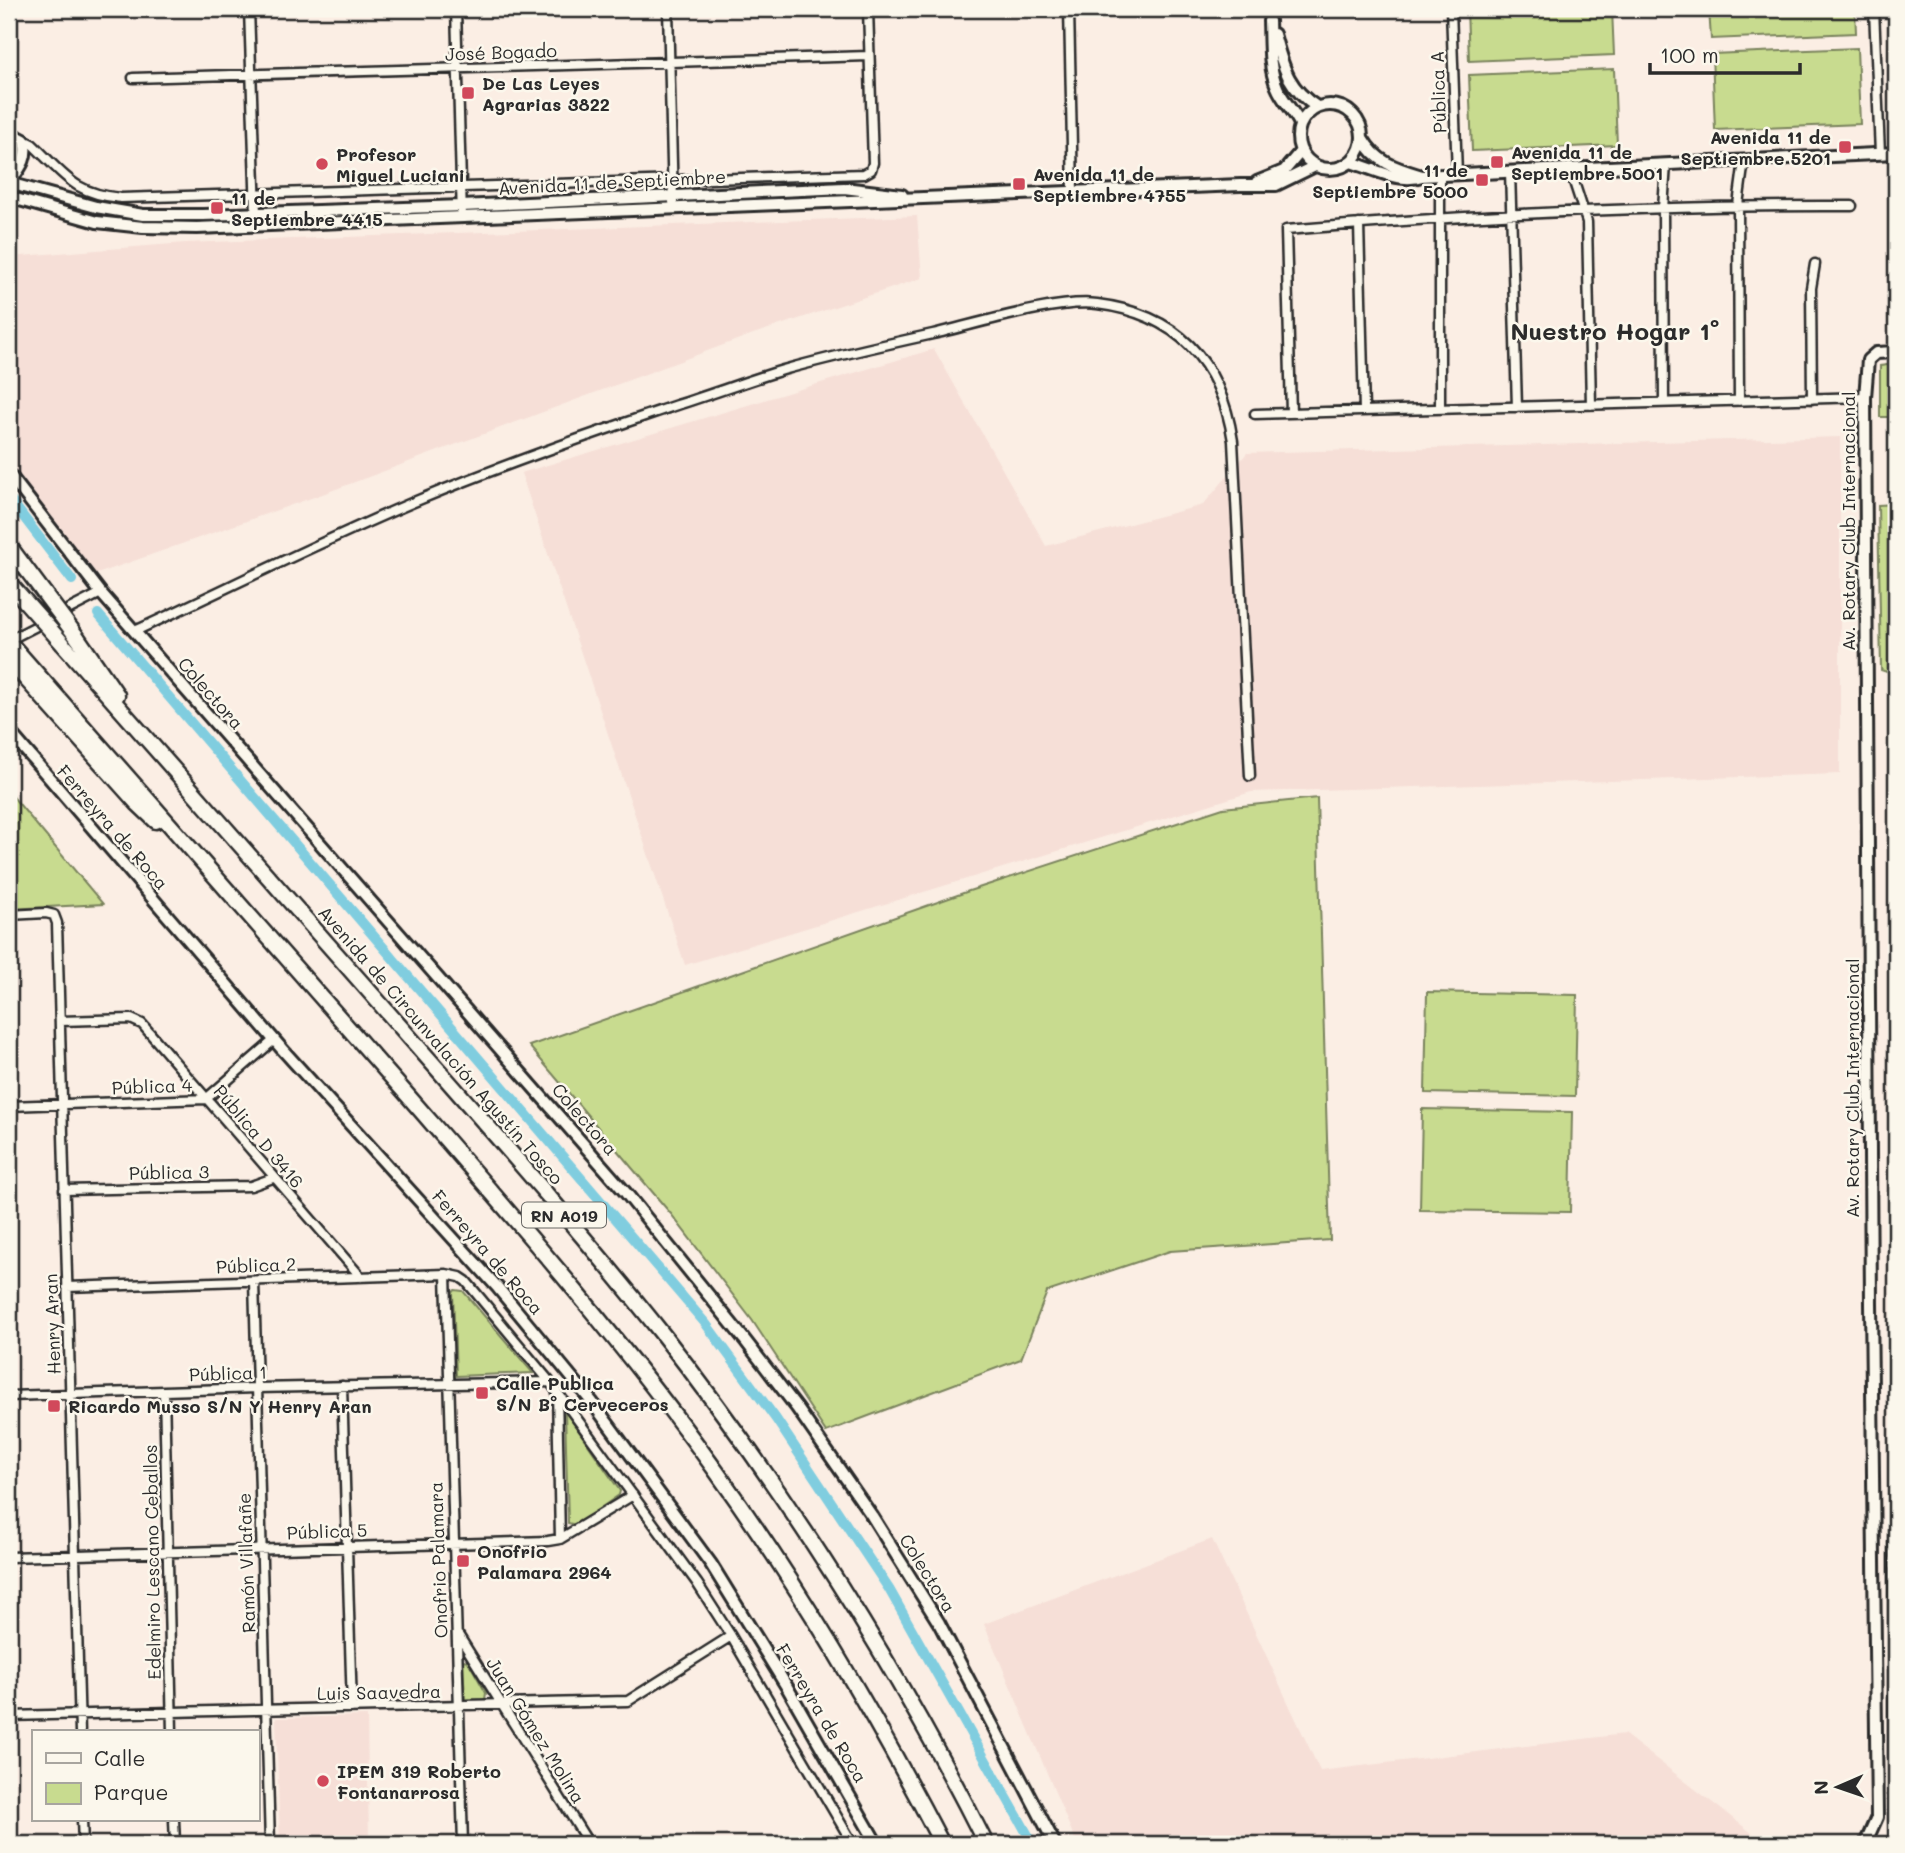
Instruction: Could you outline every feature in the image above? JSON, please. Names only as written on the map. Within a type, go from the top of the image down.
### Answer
[{"type":"highway","points":[[9,546],[99,666],[146,740]]},
{"type":"highway","name":"Avenida de Circunvalación Agustín Tosco","points":[[9,583],[541,1188],[695,1376],[779,1493],[855,1609],[917,1715],[986,1844]]},
{"type":"highway","points":[[9,641],[16,662]]},
{"type":"highway","name":"RN A019","points":[[16,662],[214,875],[560,1271],[673,1413],[804,1602],[881,1731],[942,1844]]},
{"type":"main road","points":[[1269,21],[1284,70],[1291,83],[1297,93],[1317,107]]},
{"type":"main road","points":[[1269,21],[1270,59],[1277,89],[1300,124]]},
{"type":"main road","points":[[1240,185],[1276,185],[1315,166],[1336,169],[1350,162],[1360,149],[1363,138],[1362,129],[1352,113],[1336,105],[1317,107],[1307,114],[1300,124],[1298,138],[1301,151],[1315,166]]},
{"type":"main road","points":[[9,132],[24,140],[27,154],[25,162],[9,183]]},
{"type":"main road","points":[[1363,138],[1370,151],[1388,166],[1422,176]]},
{"type":"main road","points":[[1240,185],[1264,181],[1284,171],[1301,151]]},
{"type":"main road","points":[[1350,162],[1395,178],[1410,180],[1422,176],[1457,174],[1896,153]]},
{"type":"main road","name":"Avenida 11 de Septiembre","points":[[9,183],[118,212],[143,215],[674,209],[1240,185]]},
{"type":"main road","name":"Avenida 11 de Septiembre","points":[[9,197],[97,222],[165,228],[844,188],[925,199]]},
{"type":"main road","name":"Av. Rotary Club Internacional","points":[[1865,1844],[1877,1817],[1865,397],[1868,360],[1876,353],[1896,352]]},
{"type":"main road","name":"Colectora","points":[[9,474],[101,593],[626,1193],[797,1408],[872,1516],[939,1623],[1055,1844]]},
{"type":"main road","name":"Ferreyra de Roca","points":[[9,731],[274,1040],[498,1288],[592,1402],[711,1564],[794,1699],[877,1844]]},
{"type":"street","points":[[249,9],[249,75],[256,214]]},
{"type":"street","points":[[456,9],[462,212]]},
{"type":"street","points":[[668,9],[674,209]]},
{"type":"street","points":[[24,140],[32,144],[75,186],[109,197],[461,189],[864,174],[871,170],[873,163],[868,9]]},
{"type":"street","points":[[1069,9],[1073,192]]},
{"type":"street","points":[[1269,9],[1269,21]]},
{"type":"street","name":"Pública A","points":[[1451,9],[1457,174]]},
{"type":"street","points":[[1874,9],[1880,153]]},
{"type":"street","name":"José Bogado","points":[[133,78],[869,56]]},
{"type":"street","points":[[1738,401],[1738,205],[1744,160]]},
{"type":"street","points":[[1664,402],[1663,209],[1666,164]]},
{"type":"street","points":[[1573,169],[1587,222],[1591,405]]},
{"type":"street","points":[[1510,172],[1517,407]]},
{"type":"street","points":[[1440,175],[1440,409]]},
{"type":"street","points":[[1291,413],[1286,230],[1585,210],[1738,205],[1852,206]]},
{"type":"street","points":[[1359,224],[1364,411]]},
{"type":"street","points":[[1812,399],[1811,288],[1815,264]]},
{"type":"street","points":[[135,631],[421,499],[616,426],[771,374],[829,358],[1044,309],[1094,303],[1137,313],[1156,320],[1176,333],[1196,351],[1209,368],[1225,401],[1233,441],[1250,776]]},
{"type":"street","points":[[1255,414],[1865,397]]},
{"type":"street","points":[[1896,547],[1896,574]]},
{"type":"street","points":[[9,641],[101,593]]},
{"type":"street","name":"Henry Aran","points":[[9,915],[46,913],[54,915],[57,923],[80,1730]]},
{"type":"street","name":"Pública D 3416","points":[[60,1021],[131,1018],[142,1024],[361,1277]]},
{"type":"street","name":"Pública 4","points":[[9,1106],[206,1099],[274,1040]]},
{"type":"street","name":"Pública 3","points":[[64,1190],[251,1186],[273,1178]]},
{"type":"street","points":[[446,1274],[460,1277],[473,1288],[550,1382],[697,1583],[853,1844]]},
{"type":"street","name":"Pública 2","points":[[67,1287],[446,1274]]},
{"type":"street","name":"Onofrio Palamara","points":[[446,1274],[463,1844]]},
{"type":"street","name":"Ramón Villafañe","points":[[254,1281],[270,1844]]},
{"type":"street","name":"Pública 1","points":[[9,1396],[550,1382]]},
{"type":"street","points":[[342,1386],[352,1708]]},
{"type":"street","name":"Edelmiro Lescano Ceballos","points":[[164,1391],[172,1730]]},
{"type":"street","points":[[557,1391],[560,1539]]},
{"type":"street","points":[[1896,1460],[1896,1841]]},
{"type":"street","name":"Pública 5","points":[[9,1557],[548,1541],[560,1539],[633,1495]]},
{"type":"street","name":"Juan Gómez Molina","points":[[457,1633],[589,1844]]},
{"type":"street","name":"Luis Saavedra","points":[[9,1716],[628,1701],[731,1636]]},
{"type":"street","points":[[82,1822],[83,1844]]},
{"type":"street","points":[[174,1822],[175,1844]]},
{"type":"shaded area","points":[[917,216],[922,278],[753,334],[328,492],[94,575],[9,464],[9,257],[185,243]]},
{"type":"shaded area","points":[[934,349],[1046,546],[1203,505],[1247,453],[1840,437],[1840,774],[1251,792],[685,965],[521,473]]},
{"type":"shaded area","points":[[1212,1539],[1320,1771],[1624,1734],[1766,1844],[1077,1844],[984,1624]]},
{"type":"shaded area","name":"IPEM 319 Roberto Fontanarrosa","points":[[367,1716],[369,1844],[280,1844],[276,1718]]},
{"type":"green space","points":[[1467,9],[1612,9],[1614,55],[1469,61]]},
{"type":"green space","points":[[1709,9],[1855,9],[1856,33],[1711,39]]},
{"type":"green space","points":[[1857,48],[1860,124],[1715,130],[1712,54]]},
{"type":"green space","points":[[1614,69],[1617,145],[1472,151],[1469,75]]},
{"type":"green space","points":[[1896,364],[1896,417],[1880,417],[1880,366]]},
{"type":"green space","points":[[1896,504],[1896,675],[1881,670],[1878,505]]},
{"type":"green space","points":[[9,792],[103,904],[9,909]]},
{"type":"green space","points":[[1317,798],[1330,1240],[1170,1251],[1047,1292],[1021,1359],[826,1432],[752,1320],[671,1214],[529,1046],[969,891],[1223,808]]},
{"type":"green space","points":[[1427,992],[1577,995],[1575,1096],[1425,1093]]},
{"type":"green space","points":[[1422,1109],[1572,1112],[1570,1212],[1420,1210]]},
{"type":"green space","points":[[455,1290],[463,1291],[533,1373],[456,1376]]},
{"type":"green space","points":[[565,1411],[620,1491],[619,1495],[576,1525],[568,1523]]},
{"type":"green space","points":[[463,1660],[468,1661],[486,1693],[485,1700],[465,1700]]},
{"type":"waterway","points":[[9,498],[72,580]]},
{"type":"waterway","points":[[98,614],[706,1324],[776,1419],[889,1589],[1033,1844]]},
{"type":"place","name":"De Las Leyes Agrarias 3822","points":[[468,93]]},
{"type":"place","name":"Avenida 11 de Septiembre 5201","points":[[1845,147]]},
{"type":"place","name":"Avenida 11 de Septiembre 5001","points":[[1497,162]]},
{"type":"place","name":"Profesor Miguel Luciani","points":[[322,164]]},
{"type":"place","name":"11 de Septiembre 5000","points":[[1482,180]]},
{"type":"place","name":"Avenida 11 de Septiembre 4755","points":[[1019,184]]},
{"type":"place","name":"11 de Septiembre 4415","points":[[217,208]]},
{"type":"place","name":"Calle Publica S/N B° Cerveceros","points":[[482,1393]]},
{"type":"place","name":"Ricardo Musso S/N Y Henry Aran","points":[[54,1406]]},
{"type":"place","name":"Onofrio Palamara 2964","points":[[463,1561]]},
{"type":"place","name":"IPEM 319 Roberto Fontanarrosa","points":[[323,1781]]},
{"type":"district","name":"Nuestro Hogar 1°","points":[[1615,330]]}]
